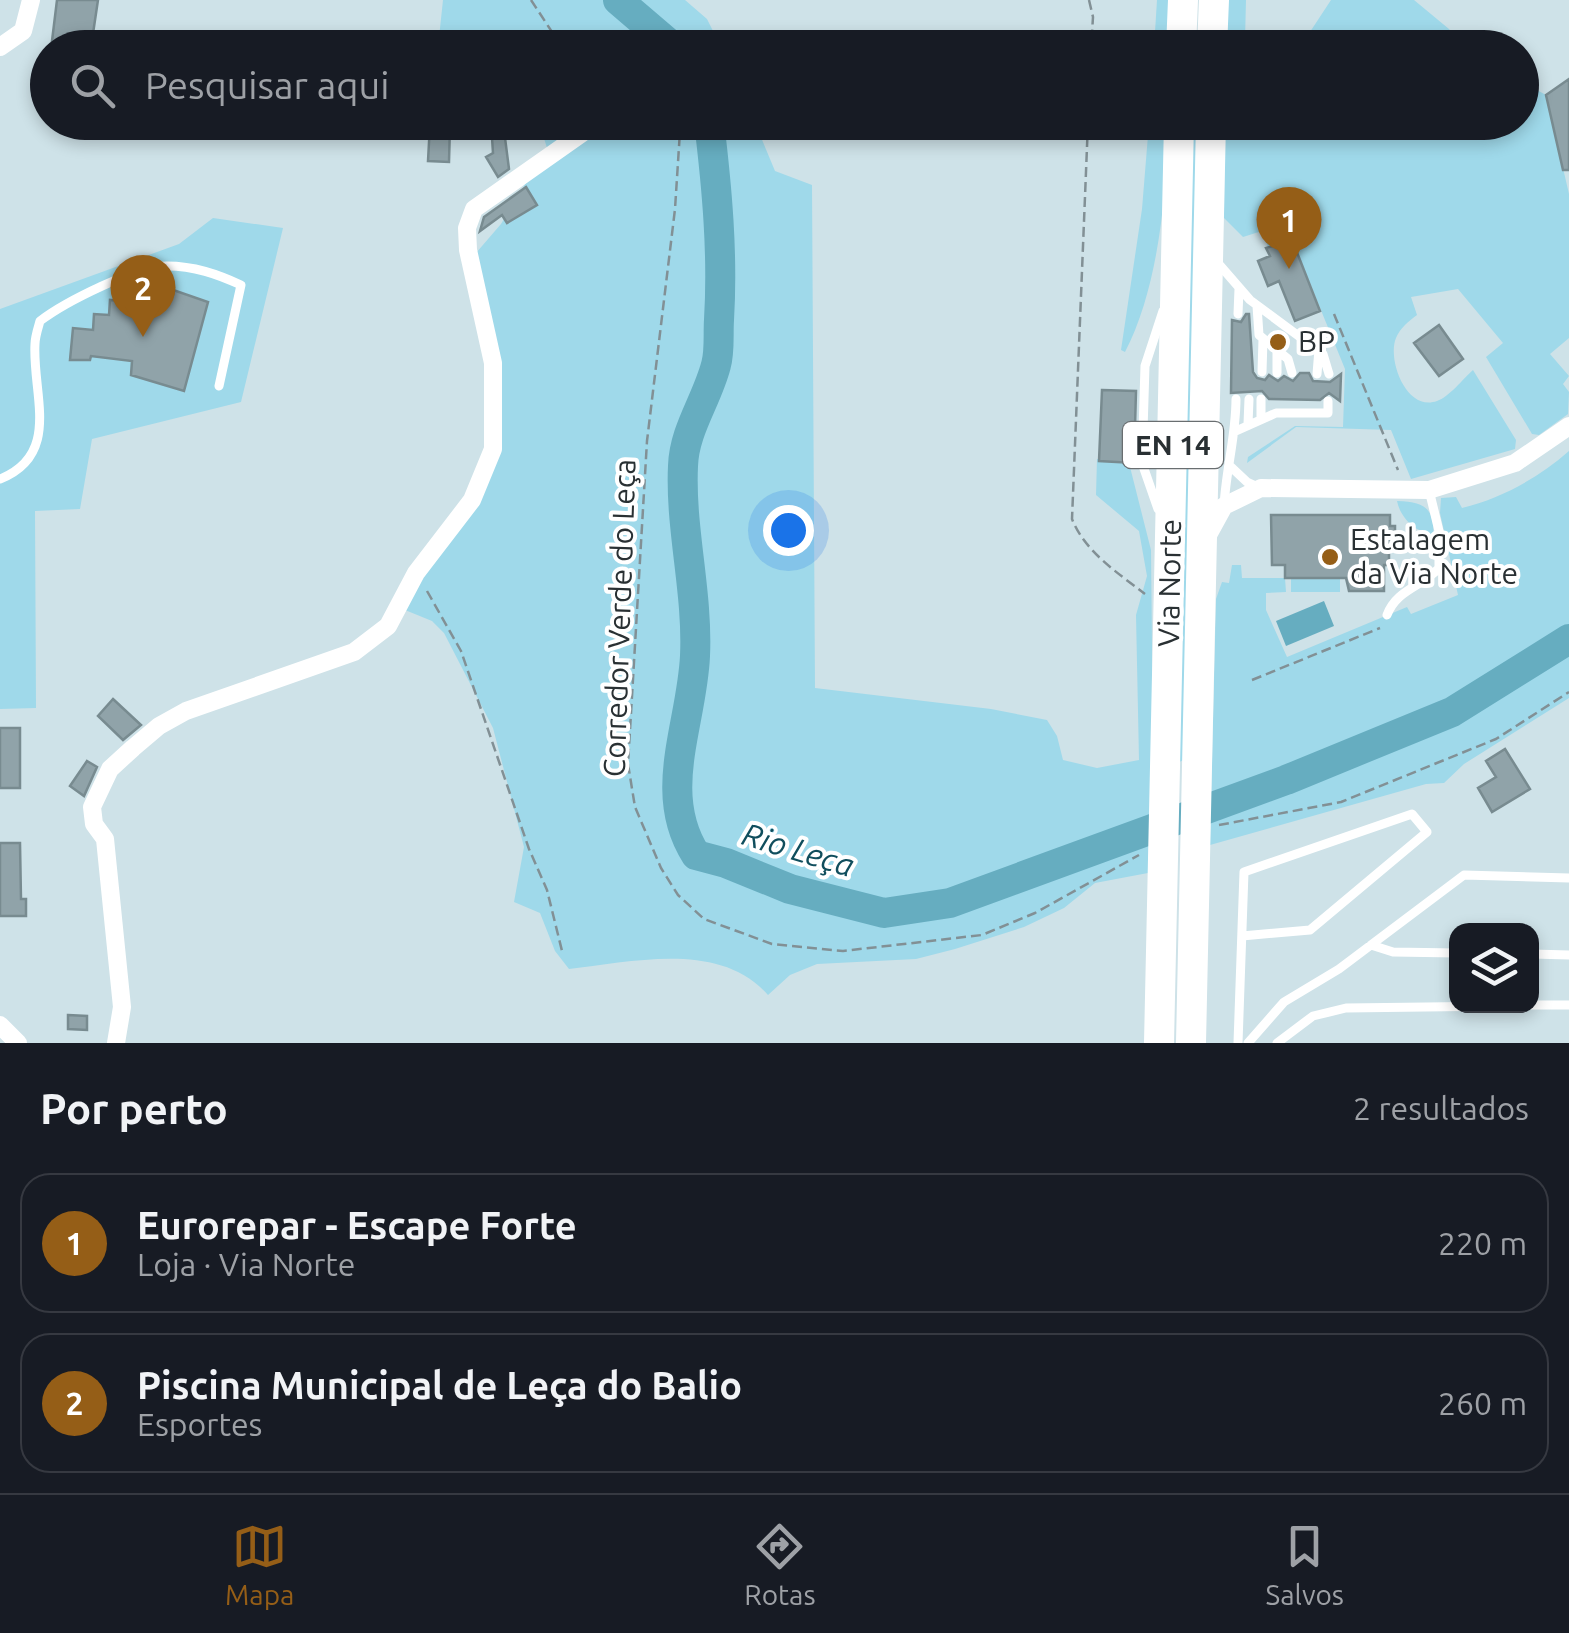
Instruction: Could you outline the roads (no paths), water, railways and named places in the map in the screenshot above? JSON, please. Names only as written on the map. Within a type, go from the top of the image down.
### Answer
[{"type":"highway","points":[[1182,30],[1183,0]]},
{"type":"highway","points":[[1213,30],[1214,0]]},
{"type":"highway","name":"Via Norte","points":[[1159,1043],[1151,860],[1166,767],[1180,140]]},
{"type":"highway","name":"Via Norte","points":[[1191,1043],[1211,140]]},
{"type":"street","points":[[0,47],[23,31],[32,0]]},
{"type":"street","points":[[116,1043],[122,1007],[109,868],[105,839],[94,824],[92,806],[110,769],[159,726],[186,711],[354,652],[388,626],[416,573],[472,500],[493,449],[493,363],[468,250],[467,228],[474,209],[572,140]]},
{"type":"street","points":[[1202,547],[1224,506],[1261,488],[1429,490],[1516,463],[1569,426]]},
{"type":"street","points":[[0,1025],[18,1043]]},
{"type":"lane","points":[[1208,251],[1253,307],[1318,350],[1327,360],[1329,374]]},
{"type":"lane","points":[[0,479],[18,472],[37,445],[40,410],[35,344],[40,320],[62,304],[163,266],[209,271],[241,285],[219,386]]},
{"type":"lane","points":[[1238,314],[1239,288]]},
{"type":"lane","points":[[1253,307],[1257,330],[1288,359],[1292,373]]},
{"type":"lane","points":[[1262,372],[1263,339]]},
{"type":"lane","points":[[1277,350],[1277,372]]},
{"type":"lane","points":[[1318,350],[1318,374]]},
{"type":"lane","points":[[1224,506],[1225,480],[1236,431],[1236,398]]},
{"type":"lane","points":[[1248,399],[1248,424]]},
{"type":"lane","points":[[1260,418],[1261,399]]},
{"type":"lane","points":[[1276,400],[1276,413]]},
{"type":"lane","points":[[1291,412],[1292,400]]},
{"type":"lane","points":[[1316,400],[1316,412]]},
{"type":"lane","points":[[1236,431],[1276,413],[1328,413],[1328,400]]},
{"type":"lane","points":[[1230,466],[1247,482],[1261,488]]},
{"type":"lane","points":[[1387,616],[1402,593],[1439,568],[1439,531],[1429,490]]},
{"type":"lane","points":[[1238,1043],[1244,872],[1412,814],[1427,832],[1310,930],[1242,936]]},
{"type":"lane","points":[[1248,1043],[1284,1002],[1370,945],[1464,875],[1569,878]]},
{"type":"lane","points":[[1370,945],[1393,952],[1449,953]]},
{"type":"lane","points":[[1539,954],[1569,955]]},
{"type":"lane","points":[[1539,1005],[1569,1005]]},
{"type":"lane","points":[[1277,1043],[1313,1016],[1346,1008],[1449,1007]]},
{"type":"waterway","name":"Rio Leça","points":[[618,0],[653,30]]},
{"type":"waterway","name":"Rio Leça","points":[[711,140],[720,246],[717,360],[687,440],[683,466],[695,656],[677,783],[684,831],[696,855],[790,889],[884,913],[950,903],[1286,780],[1452,712],[1569,639]]},
{"type":"place","name":"Eurorepar - Escape Forte","points":[[1289,269]]},
{"type":"place","name":"Piscina Municipal de Leça do Balio","points":[[143,337]]},
{"type":"place","name":"BP","points":[[1278,342]]},
{"type":"place","name":"Estalagem da Via Norte","points":[[1330,557]]}]
